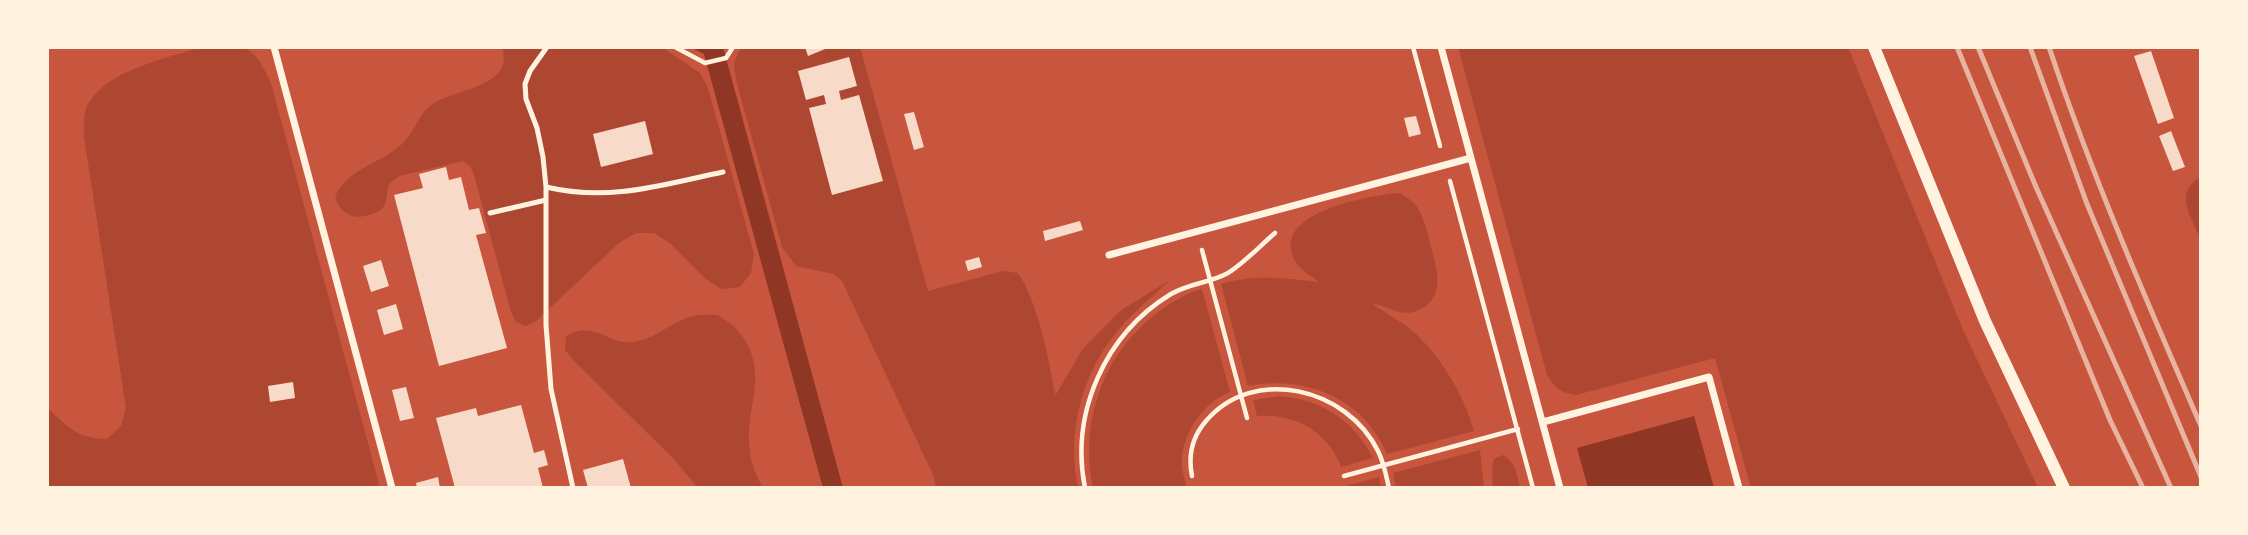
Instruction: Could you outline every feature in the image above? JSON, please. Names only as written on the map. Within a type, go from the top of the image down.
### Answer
[{"type":"street","points":[[274,47],[392,488]]},
{"type":"street","points":[[1441,47],[1560,488]]},
{"type":"street","points":[[1874,47],[1985,321],[2064,488]]},
{"type":"street","points":[[1109,255],[1471,158]]},
{"type":"street","points":[[1543,422],[1709,377],[1739,488]]},
{"type":"lane","points":[[547,47],[530,71],[525,85],[526,99],[537,128],[547,187],[548,357],[556,421],[573,488]]},
{"type":"lane","points":[[547,187],[569,193],[615,194],[723,172]]},
{"type":"lane","points":[[490,213],[546,200]]},
{"type":"path","points":[[675,47],[705,63],[726,58],[733,47]]},
{"type":"path","points":[[1413,47],[1533,488]]},
{"type":"path","points":[[1085,488],[1081,452],[1083,428],[1095,383],[1105,361],[1133,324],[1151,308],[1191,284],[1227,274],[1291,219],[1288,208]]},
{"type":"path","points":[[1205,261],[1247,418]]},
{"type":"path","points":[[1192,476],[1189,461],[1193,443],[1201,426],[1213,412],[1228,401],[1241,396],[1280,389],[1306,393],[1331,402],[1358,423],[1374,444],[1384,466],[1389,488]]},
{"type":"path","points":[[1344,476],[1543,422]]},
{"type":"shaded area","points":[[201,47],[245,48],[258,59],[271,83],[380,488],[47,488],[47,408],[81,434],[107,439],[121,426],[126,408],[84,137],[86,109],[105,85],[120,76],[136,68]]},
{"type":"shaded area","points":[[502,47],[662,47],[700,73],[708,88],[754,254],[751,273],[740,287],[721,289],[706,279],[671,244],[654,233],[636,233],[620,242],[536,321],[526,326],[516,322],[511,312],[474,175],[470,166],[463,161],[399,176],[389,184],[386,201],[380,211],[358,217],[340,208],[335,197],[340,187],[356,173],[402,144],[431,105],[492,79],[500,71],[504,61]]},
{"type":"shaded area","points":[[690,47],[723,47],[843,488],[823,488],[704,54]]},
{"type":"shaded area","points":[[741,47],[860,47],[928,291],[1003,271],[1018,273],[1037,315],[1055,396],[1082,350],[1120,311],[1170,280],[1118,330],[1101,354],[1084,390],[1075,429],[1078,488],[936,488],[934,477],[842,281],[834,274],[796,266],[782,247],[736,80],[734,63]]},
{"type":"shaded area","points":[[1458,47],[1848,47],[1963,330],[2038,488],[1751,488],[1715,358],[1576,395],[1559,389],[1547,375]]},
{"type":"shaded area","points":[[2201,177],[2201,241],[2189,214],[2186,198],[2192,183]]},
{"type":"shaded area","points":[[1400,193],[1415,205],[1422,215],[1437,273],[1436,292],[1424,307],[1408,313],[1371,303],[1408,327],[1430,348],[1457,389],[1474,431],[1387,454],[1364,418],[1330,395],[1291,384],[1248,386],[1221,284],[1258,278],[1319,282],[1295,261],[1291,244],[1296,230],[1308,219],[1326,210],[1367,198]]},
{"type":"shaded area","points":[[1202,289],[1230,392],[1204,410],[1186,440],[1182,461],[1187,488],[1093,488],[1089,462],[1090,437],[1101,387],[1112,364],[1126,343],[1144,324],[1178,299]]},
{"type":"shaded area","points":[[718,315],[739,332],[749,347],[754,362],[750,452],[763,488],[698,488],[673,458],[565,350],[566,337],[584,330],[616,340],[634,342],[649,338],[690,317]]},
{"type":"shaded area","points":[[1280,396],[1310,402],[1336,415],[1356,433],[1373,458],[1341,467],[1328,443],[1308,427],[1284,418],[1257,416],[1253,400]]},
{"type":"shaded area","points":[[1694,416],[1714,488],[1588,488],[1577,448]]},
{"type":"shaded area","points":[[1480,450],[1484,488],[1396,488],[1393,473]]},
{"type":"shaded area","points":[[1503,455],[1513,465],[1520,488],[1493,488],[1494,459]]},
{"type":"shaded area","points":[[1379,477],[1381,488],[1346,488],[1346,486]]},
{"type":"building","points":[[805,47],[830,47],[808,56]]},
{"type":"building","points":[[2151,51],[2174,118],[2158,124],[2134,56]]},
{"type":"building","points":[[849,57],[857,86],[839,91],[841,100],[859,95],[883,181],[832,195],[809,108],[826,104],[824,95],[806,100],[798,71]]},
{"type":"building","points":[[914,112],[924,147],[914,150],[904,114]]},
{"type":"building","points":[[1416,116],[1421,134],[1409,137],[1404,118]]},
{"type":"building","points":[[645,121],[653,154],[601,167],[593,134]]},
{"type":"building","points":[[2171,131],[2185,167],[2173,171],[2159,136]]},
{"type":"building","points":[[446,167],[449,180],[461,177],[469,210],[479,208],[486,233],[476,235],[507,348],[439,366],[394,195],[423,188],[419,174]]},
{"type":"building","points":[[1080,221],[1083,230],[1045,241],[1043,231]]},
{"type":"building","points":[[979,257],[982,267],[968,271],[965,261]]},
{"type":"building","points":[[381,260],[389,286],[371,292],[363,266]]},
{"type":"building","points":[[396,304],[403,329],[384,335],[377,310]]},
{"type":"building","points":[[293,382],[295,398],[270,402],[268,386]]},
{"type":"building","points":[[406,387],[414,418],[400,421],[392,390]]},
{"type":"building","points":[[521,405],[534,453],[544,450],[548,465],[538,468],[543,488],[455,488],[436,418],[476,408],[478,416]]},
{"type":"building","points":[[623,459],[631,488],[588,488],[583,470]]},
{"type":"building","points":[[438,477],[440,488],[417,488],[416,483]]},
{"type":"railway","points":[[1957,47],[2110,420],[2143,488]]},
{"type":"railway","points":[[1978,47],[2036,187],[2171,488]]},
{"type":"railway","points":[[2030,47],[2087,204],[2201,477]]},
{"type":"railway","points":[[2049,47],[2102,191],[2201,426]]}]
